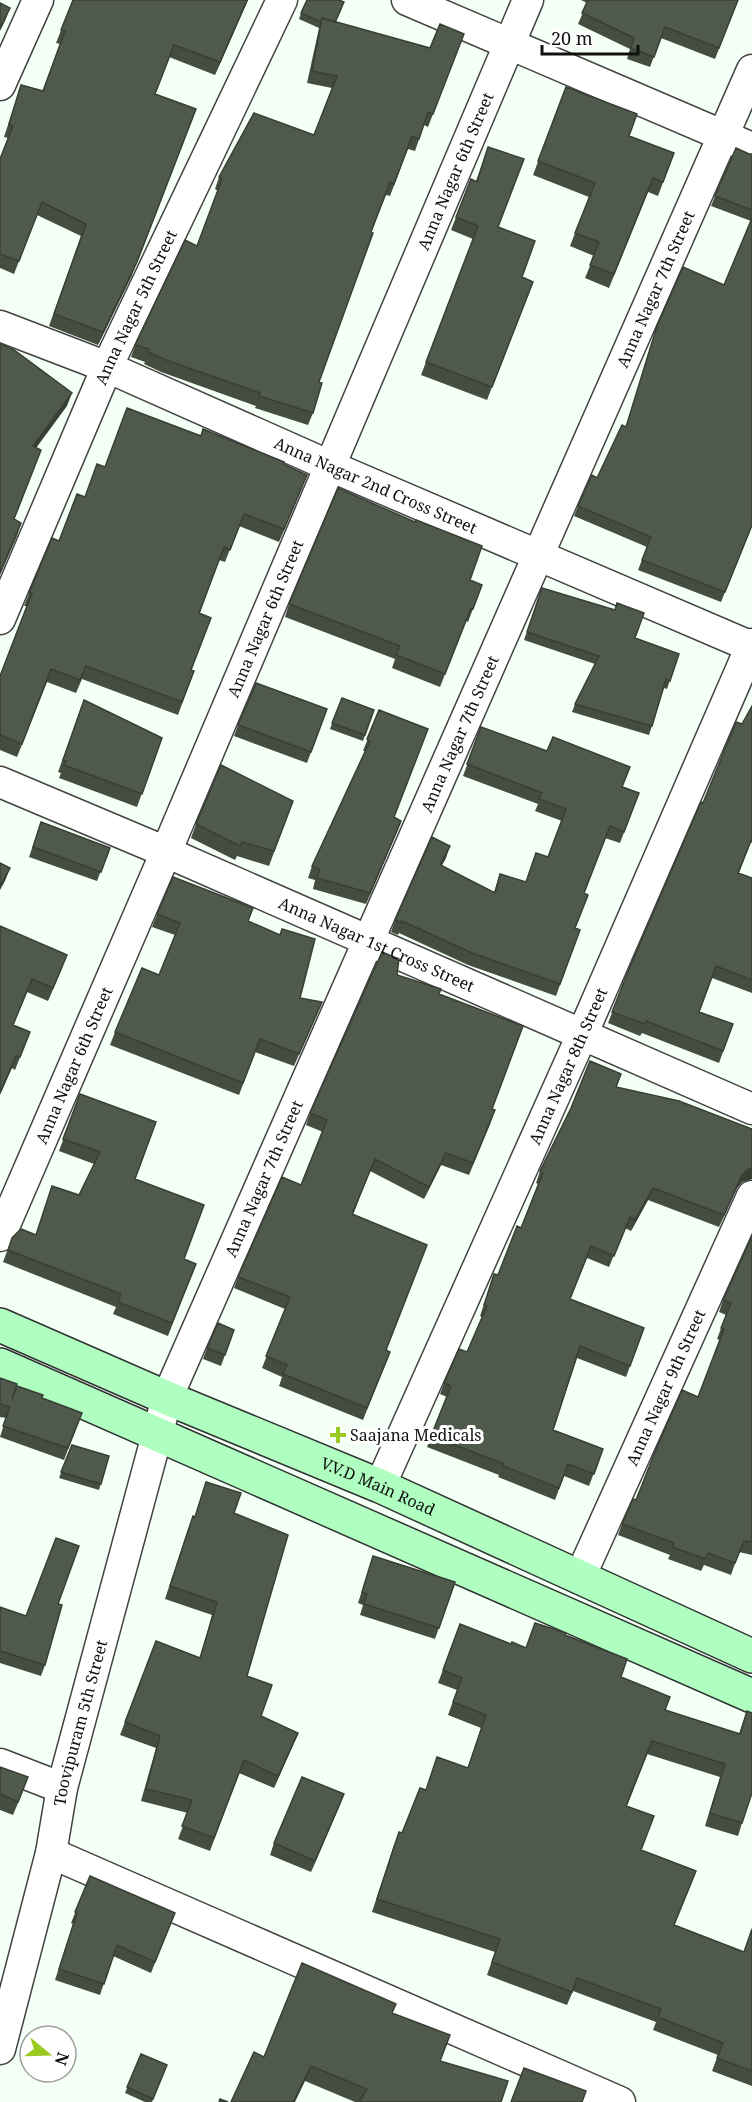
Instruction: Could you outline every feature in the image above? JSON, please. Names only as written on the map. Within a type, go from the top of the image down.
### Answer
[{"type":"main road","name":"V.V.D Main Road","points":[[0,1325],[167,1398],[380,1486],[752,1656]]},
{"type":"main road","points":[[0,1365],[752,1696]]},
{"type":"street","points":[[0,85],[38,0]]},
{"type":"street","name":"Anna Nagar 5th Street","points":[[0,620],[107,367],[282,0]]},
{"type":"street","points":[[407,0],[752,148]]},
{"type":"street","name":"Anna Nagar 6th Street","points":[[0,1236],[166,852],[528,0]]},
{"type":"street","name":"Anna Nagar 7th Street","points":[[167,1398],[752,70]]},
{"type":"street","name":"Anna Nagar 2nd Cross Street","points":[[0,326],[107,367],[330,466],[752,646]]},
{"type":"street","name":"Anna Nagar 8th Street","points":[[380,1486],[582,1035],[752,646]]},
{"type":"street","name":"Anna Nagar 1st Cross Street","points":[[0,782],[166,852],[752,1109]]},
{"type":"street","name":"Anna Nagar 9th Street","points":[[580,1577],[752,1196]]},
{"type":"street","name":"Toovipuram 5th Street","points":[[0,2049],[51,1853],[62,1788],[167,1398]]},
{"type":"street","points":[[0,1764],[62,1788]]},
{"type":"street","points":[[51,1853],[620,2102]]},
{"type":"building","points":[[73,0],[247,0],[220,62],[174,45],[155,94],[196,109],[137,262],[103,332],[54,314],[86,224],[42,202],[19,261],[0,254],[0,159],[13,126],[9,124],[21,85],[43,91],[65,31],[61,30]]},
{"type":"building","points":[[307,0],[344,2],[335,22],[322,18],[321,22],[301,13]]},
{"type":"building","points":[[588,0],[738,0],[719,48],[665,27],[654,57],[631,48],[634,38],[582,13]]},
{"type":"building","points":[[0,3],[10,8],[0,28]]},
{"type":"building","points":[[322,18],[430,48],[440,24],[464,34],[433,114],[428,112],[419,139],[412,136],[394,184],[390,182],[319,382],[322,383],[313,413],[259,396],[260,393],[166,360],[148,352],[149,349],[135,345],[185,240],[197,246],[222,179],[219,177],[254,113],[314,135],[337,76],[312,71]]},
{"type":"building","points":[[566,87],[637,114],[629,136],[674,153],[663,182],[653,178],[614,274],[590,265],[599,242],[575,233],[595,183],[538,161]]},
{"type":"building","points":[[488,147],[524,159],[498,227],[535,241],[522,277],[533,282],[492,387],[426,362],[478,226],[456,217],[471,179],[477,182]]},
{"type":"building","points":[[736,148],[752,154],[752,210],[715,196]]},
{"type":"building","points":[[752,218],[752,525],[725,592],[642,560],[651,537],[578,506],[592,475],[597,478],[622,425],[626,427],[657,326],[683,267],[724,285]]},
{"type":"building","points":[[0,344],[14,350],[72,393],[33,446],[41,450],[14,519],[21,523],[0,573]]},
{"type":"building","points":[[127,408],[201,436],[203,429],[284,462],[283,464],[307,475],[284,529],[244,514],[230,550],[224,547],[199,613],[211,618],[191,670],[194,671],[182,702],[86,666],[80,680],[51,669],[22,744],[0,735],[0,676],[32,593],[29,593],[52,538],[59,541],[77,494],[85,497],[97,464],[105,467]]},
{"type":"building","points":[[338,488],[415,522],[416,520],[482,546],[470,580],[482,585],[445,674],[396,655],[400,646],[289,604]]},
{"type":"building","points":[[542,588],[615,610],[617,603],[644,613],[635,638],[679,654],[670,681],[666,679],[652,726],[575,704],[599,656],[527,632]]},
{"type":"building","points":[[256,683],[327,709],[311,752],[238,725]]},
{"type":"building","points":[[342,698],[374,710],[365,735],[332,723]]},
{"type":"building","points":[[84,700],[162,738],[142,794],[64,765],[66,761],[63,760]]},
{"type":"building","points":[[752,706],[752,838],[738,873],[752,878],[752,980],[716,966],[699,1012],[733,1024],[723,1051],[646,1021],[645,1024],[612,1012],[736,722],[742,724]]},
{"type":"building","points":[[379,710],[428,729],[394,817],[401,821],[370,893],[317,878],[320,869],[312,866],[370,741],[367,739]]},
{"type":"building","points":[[481,727],[547,751],[553,737],[630,767],[622,787],[639,793],[624,832],[610,826],[584,893],[588,895],[575,928],[580,930],[560,984],[472,953],[402,921],[402,923],[395,920],[432,837],[450,846],[440,865],[495,893],[500,874],[526,882],[536,853],[548,857],[566,809],[539,799],[542,793],[467,764]]},
{"type":"building","points":[[221,765],[293,801],[274,851],[242,842],[240,846],[196,824]]},
{"type":"building","points":[[41,822],[110,848],[101,872],[33,847]]},
{"type":"building","points":[[0,863],[10,868],[0,886]]},
{"type":"building","points":[[173,877],[253,908],[248,921],[280,935],[282,929],[315,939],[300,998],[322,1002],[299,1054],[260,1039],[243,1083],[115,1032],[142,968],[159,975],[180,923],[157,914]]},
{"type":"building","points":[[0,926],[67,955],[53,988],[32,979],[13,1025],[30,1032],[20,1057],[16,1056],[0,1093]]},
{"type":"building","points":[[382,952],[399,959],[397,975],[441,989],[439,994],[523,1026],[492,1109],[495,1110],[473,1163],[446,1153],[429,1187],[375,1159],[352,1214],[427,1245],[386,1350],[390,1352],[367,1408],[283,1374],[287,1365],[266,1356],[290,1297],[238,1277],[282,1177],[301,1185],[327,1120],[310,1113]]},
{"type":"building","points":[[590,1061],[621,1074],[616,1087],[679,1101],[752,1129],[752,1168],[741,1177],[724,1215],[653,1188],[635,1220],[630,1217],[614,1256],[591,1246],[570,1299],[644,1328],[630,1366],[580,1346],[553,1430],[603,1449],[594,1474],[568,1464],[559,1488],[431,1436],[451,1386],[444,1383],[459,1349],[467,1352],[487,1306],[484,1305],[494,1274],[498,1275],[517,1226],[521,1228],[543,1173],[540,1171],[571,1108]]},
{"type":"building","points":[[80,1094],[156,1122],[135,1179],[204,1205],[184,1259],[196,1264],[172,1323],[118,1302],[121,1294],[8,1250],[12,1238],[21,1229],[36,1235],[52,1186],[79,1195],[100,1152],[63,1139]]},
{"type":"building","points":[[752,1236],[752,1542],[744,1541],[735,1563],[708,1553],[705,1559],[672,1547],[674,1543],[622,1524],[633,1499],[636,1500],[682,1390],[698,1397],[724,1329],[721,1328],[731,1303],[723,1300]]},
{"type":"building","points":[[218,1323],[234,1330],[225,1355],[207,1348]]},
{"type":"building","points":[[0,1378],[17,1384],[12,1399],[17,1386],[82,1413],[68,1448],[3,1426],[10,1407],[0,1404]]},
{"type":"building","points":[[72,1445],[109,1456],[101,1484],[61,1472]]},
{"type":"building","points":[[206,1482],[241,1493],[234,1513],[288,1535],[247,1676],[272,1685],[261,1716],[298,1733],[278,1776],[244,1760],[214,1838],[182,1826],[192,1800],[146,1789],[160,1736],[125,1722],[156,1641],[200,1658],[217,1602],[170,1586]]},
{"type":"building","points":[[56,1538],[79,1546],[58,1604],[62,1605],[45,1665],[0,1651],[0,1607],[26,1616]]},
{"type":"building","points":[[373,1556],[455,1582],[439,1628],[364,1604],[367,1594],[362,1592]]},
{"type":"building","points":[[535,1623],[566,1633],[565,1635],[627,1659],[621,1677],[670,1697],[665,1710],[740,1734],[747,1711],[752,1713],[752,1793],[742,1823],[710,1813],[725,1764],[652,1741],[626,1806],[654,1816],[641,1850],[696,1871],[674,1925],[744,1952],[752,1929],[752,2071],[717,2058],[723,2043],[658,2017],[661,2009],[577,1978],[572,1992],[492,1962],[500,1939],[377,1899],[399,1832],[402,1833],[420,1788],[426,1790],[437,1757],[468,1768],[486,1715],[453,1702],[462,1678],[443,1670],[460,1624],[526,1648]]},
{"type":"building","points":[[0,1767],[28,1777],[18,1802],[0,1794]]},
{"type":"building","points":[[302,1777],[344,1794],[315,1861],[274,1843]]},
{"type":"building","points":[[90,1876],[175,1913],[155,1962],[117,1945],[104,1984],[59,1969],[77,1913],[75,1912]]},
{"type":"building","points":[[302,1963],[396,2004],[392,2013],[450,2035],[440,2061],[508,2081],[501,2102],[359,2102],[367,2089],[311,2066],[293,2102],[231,2102],[254,2052],[264,2057]]},
{"type":"building","points":[[141,2054],[167,2065],[153,2099],[127,2087]]},
{"type":"building","points":[[524,2068],[586,2091],[582,2102],[511,2102]]},
{"type":"place","name":"Saajana Medicals","points":[[338,1435]]}]
